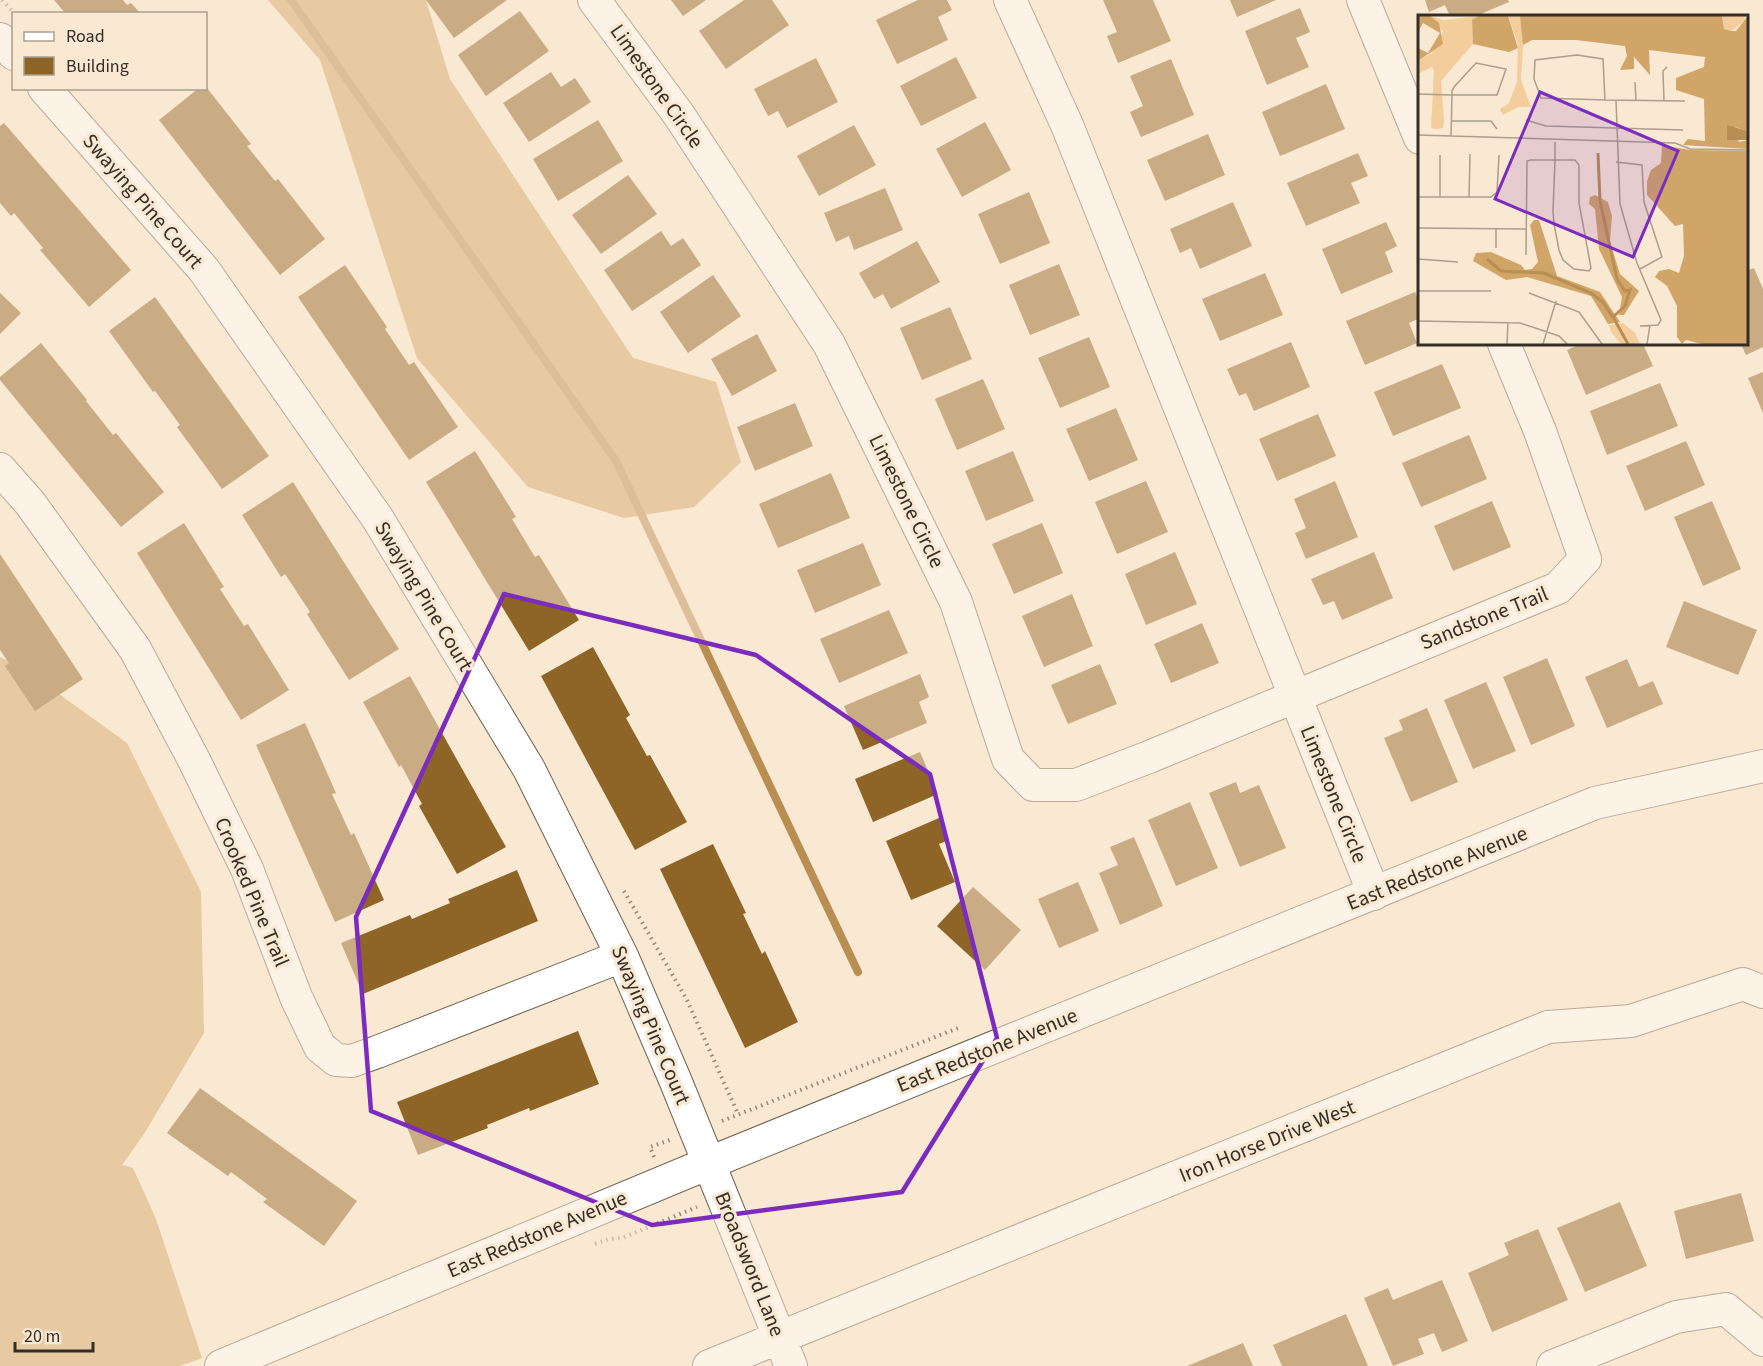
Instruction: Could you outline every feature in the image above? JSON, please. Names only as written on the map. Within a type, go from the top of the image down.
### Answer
[{"type":"street","name":"Limestone Circle","points":[[594,0],[679,115],[830,344],[956,602],[1008,759],[1033,785],[1076,784],[1149,757],[1295,695]]},
{"type":"street","name":"Limestone Circle","points":[[1010,0],[1067,125],[1374,894]]},
{"type":"street","points":[[1363,0],[1418,136]]},
{"type":"street","points":[[0,39],[12,52]]},
{"type":"street","name":"Swaying Pine Court","points":[[46,90],[204,270],[378,519],[529,769],[617,946],[709,1163]]},
{"type":"street","name":"Sandstone Trail","points":[[1295,695],[1557,588],[1585,559],[1540,431],[1504,345]]},
{"type":"street","name":"Crooked Pine Trail","points":[[0,469],[30,503],[135,649],[194,760],[247,869],[296,997],[320,1047],[336,1060],[352,1060],[617,946]]},
{"type":"street","name":"East Redstone Avenue","points":[[221,1366],[709,1163],[1595,803],[1763,766]]},
{"type":"street","name":"Iron Horse Drive West","points":[[709,1366],[785,1352],[1548,1027],[1630,1021],[1743,984],[1763,992]]},
{"type":"street","name":"Broadsword Lane","points":[[709,1163],[785,1352]]},
{"type":"street","points":[[1553,1366],[1676,1317],[1726,1309],[1763,1340]]},
{"type":"path","points":[[2,0],[12,12]]},
{"type":"path","points":[[617,946],[641,921]]},
{"type":"highlighted area","points":[[504,594],[756,655],[930,774],[997,1038],[902,1192],[652,1225],[371,1111],[356,917]]},
{"type":"shaded area","points":[[268,0],[426,0],[450,79],[633,358],[716,382],[741,462],[694,507],[624,518],[528,487],[417,358],[320,60]]},
{"type":"shaded area","points":[[0,657],[23,668],[127,743],[201,892],[204,1033],[144,1134],[122,1165],[133,1168],[156,1219],[202,1358],[180,1366],[0,1366]]},
{"type":"building","points":[[54,0],[123,0],[127,5],[131,3],[139,12],[64,12]]},
{"type":"building","points":[[426,0],[507,0],[454,38]]},
{"type":"building","points":[[671,0],[706,0],[683,16]]},
{"type":"building","points":[[744,0],[772,0],[789,25],[726,69],[699,31]]},
{"type":"building","points":[[918,0],[947,0],[952,10],[938,17],[948,40],[897,64],[876,20]]},
{"type":"building","points":[[1103,0],[1153,0],[1171,41],[1118,63],[1107,36],[1117,32]]},
{"type":"building","points":[[1230,0],[1276,0],[1237,17]]},
{"type":"building","points":[[1425,0],[1508,0],[1509,2],[1478,15],[1450,15],[1445,5],[1429,12]]},
{"type":"building","points":[[1300,8],[1310,32],[1296,38],[1309,67],[1267,85],[1245,31]]},
{"type":"building","points":[[520,11],[549,51],[486,96],[458,55]]},
{"type":"building","points":[[956,57],[977,98],[921,126],[900,86]]},
{"type":"building","points":[[816,58],[838,102],[787,128],[778,111],[768,116],[754,89]]},
{"type":"building","points":[[1171,59],[1194,115],[1141,137],[1130,112],[1143,106],[1130,76]]},
{"type":"building","points":[[551,72],[561,87],[575,78],[591,102],[529,142],[503,103]]},
{"type":"building","points":[[1326,84],[1345,129],[1280,156],[1262,112]]},
{"type":"building","points":[[207,88],[251,144],[247,146],[275,181],[278,179],[325,239],[280,275],[159,120],[196,90],[207,90]]},
{"type":"building","points":[[598,120],[623,161],[558,201],[533,159]]},
{"type":"building","points":[[985,122],[1011,170],[962,197],[936,149]]},
{"type":"building","points":[[4,123],[131,270],[89,307],[40,250],[43,248],[14,213],[11,216],[0,203],[0,126]]},
{"type":"building","points":[[854,125],[876,165],[819,196],[797,156]]},
{"type":"building","points":[[1208,134],[1225,175],[1165,201],[1147,160]]},
{"type":"building","points":[[1358,153],[1368,176],[1351,183],[1360,203],[1306,226],[1287,183]]},
{"type":"building","points":[[628,175],[657,214],[601,254],[572,215]]},
{"type":"building","points":[[885,188],[903,230],[854,250],[849,236],[836,242],[824,213]]},
{"type":"building","points":[[1029,192],[1050,243],[1000,264],[978,214]]},
{"type":"building","points":[[1233,202],[1252,246],[1200,269],[1191,248],[1180,253],[1170,229]]},
{"type":"building","points":[[1386,222],[1397,246],[1385,252],[1393,272],[1341,294],[1322,249]]},
{"type":"building","points":[[661,231],[671,246],[683,238],[701,265],[632,311],[604,270]]},
{"type":"building","points":[[917,241],[940,282],[891,309],[883,294],[874,299],[859,273]]},
{"type":"building","points":[[1059,264],[1080,315],[1030,335],[1009,285]]},
{"type":"building","points":[[345,265],[387,327],[385,329],[409,365],[414,362],[458,427],[409,460],[298,297]]},
{"type":"building","points":[[1754,268],[1763,289],[1763,347],[1746,355],[1741,345],[1748,345],[1748,270]]},
{"type":"building","points":[[1265,273],[1283,315],[1220,341],[1202,299]]},
{"type":"building","points":[[713,275],[741,316],[688,353],[660,312]]},
{"type":"building","points":[[1415,292],[1418,298],[1418,319],[1409,323],[1417,343],[1365,365],[1346,321]]},
{"type":"building","points":[[0,293],[21,313],[0,334]]},
{"type":"building","points":[[155,297],[269,456],[222,489],[177,427],[180,425],[109,331]]},
{"type":"building","points":[[950,307],[972,359],[922,380],[900,328]]},
{"type":"building","points":[[757,334],[777,371],[732,396],[711,359]]},
{"type":"building","points":[[1089,337],[1110,387],[1060,408],[1038,358]]},
{"type":"building","points":[[1291,342],[1310,387],[1254,411],[1246,393],[1239,396],[1227,369]]},
{"type":"building","points":[[41,343],[113,435],[116,433],[164,492],[121,527],[0,380],[0,377]]},
{"type":"building","points":[[1579,345],[1643,345],[1653,366],[1586,395],[1567,350]]},
{"type":"building","points":[[1442,364],[1461,408],[1393,436],[1374,392]]},
{"type":"building","points":[[1763,372],[1763,413],[1748,378]]},
{"type":"building","points":[[983,379],[1005,429],[957,450],[935,399]]},
{"type":"building","points":[[1660,383],[1678,426],[1607,455],[1590,411]]},
{"type":"building","points":[[795,403],[813,446],[755,471],[737,427]]},
{"type":"building","points":[[1116,408],[1138,460],[1089,481],[1066,429]]},
{"type":"building","points":[[1318,414],[1336,456],[1277,481],[1259,439]]},
{"type":"building","points":[[1469,435],[1487,479],[1421,507],[1402,463]]},
{"type":"building","points":[[1686,441],[1705,485],[1645,511],[1626,466]]},
{"type":"building","points":[[475,451],[516,517],[512,519],[535,557],[539,555],[579,620],[529,651],[426,482]]},
{"type":"building","points":[[1013,451],[1034,501],[986,521],[965,471]]},
{"type":"building","points":[[831,473],[850,518],[778,548],[759,504]]},
{"type":"building","points":[[1146,481],[1168,532],[1117,554],[1095,502]]},
{"type":"building","points":[[1335,481],[1358,537],[1306,559],[1295,533],[1306,528],[1294,499]]},
{"type":"building","points":[[293,482],[399,649],[349,680],[307,614],[310,612],[285,574],[281,577],[242,515]]},
{"type":"building","points":[[1492,501],[1511,547],[1453,571],[1434,526]]},
{"type":"building","points":[[1712,501],[1741,569],[1703,586],[1674,517]]},
{"type":"building","points":[[184,523],[224,587],[220,589],[244,626],[248,624],[289,690],[241,720],[137,553]]},
{"type":"building","points":[[1042,523],[1063,573],[1014,594],[992,544]]},
{"type":"building","points":[[863,543],[881,585],[815,613],[797,570]]},
{"type":"building","points":[[1175,552],[1197,604],[1146,625],[1125,574]]},
{"type":"building","points":[[1374,552],[1393,598],[1342,620],[1334,601],[1323,605],[1311,579]]},
{"type":"building","points":[[0,554],[83,679],[35,711],[5,666],[9,663],[0,650]]},
{"type":"building","points":[[1072,594],[1093,646],[1044,667],[1022,616]]},
{"type":"building","points":[[1684,601],[1757,630],[1738,675],[1666,647]]},
{"type":"building","points":[[889,610],[908,653],[839,683],[820,639]]},
{"type":"building","points":[[1202,623],[1219,663],[1171,683],[1154,644]]},
{"type":"building","points":[[593,647],[630,715],[626,718],[647,756],[650,755],[687,822],[635,850],[541,676]]},
{"type":"building","points":[[1547,658],[1575,726],[1531,745],[1503,677]]},
{"type":"building","points":[[1627,659],[1639,687],[1653,681],[1663,704],[1607,728],[1585,677]]},
{"type":"building","points":[[1100,664],[1117,704],[1068,724],[1051,685]]},
{"type":"building","points":[[920,674],[929,697],[919,702],[927,723],[863,750],[844,706]]},
{"type":"building","points":[[410,676],[506,847],[457,874],[419,806],[422,804],[401,765],[399,767],[363,702]]},
{"type":"building","points":[[1486,682],[1516,751],[1473,769],[1444,700]]},
{"type":"building","points":[[1427,708],[1458,782],[1411,802],[1384,738],[1403,730],[1399,720]]},
{"type":"building","points":[[305,723],[336,793],[332,794],[351,835],[354,833],[384,900],[335,922],[256,745]]},
{"type":"building","points":[[920,752],[938,794],[873,822],[855,779]]},
{"type":"building","points":[[1236,782],[1240,793],[1259,785],[1286,848],[1240,867],[1209,793]]},
{"type":"building","points":[[1190,802],[1218,868],[1176,886],[1148,820]]},
{"type":"building","points":[[939,818],[949,840],[939,844],[955,882],[911,900],[886,841]]},
{"type":"building","points":[[1134,837],[1163,906],[1120,925],[1099,873],[1118,865],[1110,847]]},
{"type":"building","points":[[713,844],[746,913],[743,914],[762,954],[765,951],[798,1022],[745,1048],[660,869]]},
{"type":"building","points":[[517,870],[538,921],[363,994],[341,943],[410,915],[412,919],[450,903],[448,899]]},
{"type":"building","points":[[1078,882],[1099,931],[1059,948],[1038,899]]},
{"type":"building","points":[[973,887],[1021,930],[985,970],[937,926]]},
{"type":"building","points":[[578,1031],[599,1084],[530,1111],[529,1108],[487,1125],[488,1128],[418,1155],[397,1102]]},
{"type":"building","points":[[200,1088],[357,1201],[324,1246],[263,1202],[267,1199],[231,1172],[228,1176],[167,1133]]},
{"type":"building","points":[[1741,1193],[1754,1241],[1686,1259],[1674,1211]]},
{"type":"building","points":[[1620,1202],[1647,1266],[1585,1292],[1557,1228]]},
{"type":"building","points":[[1538,1229],[1568,1300],[1492,1332],[1468,1273],[1509,1255],[1504,1243]]},
{"type":"building","points":[[1442,1280],[1468,1341],[1442,1352],[1434,1333],[1418,1339],[1424,1354],[1393,1366],[1364,1298],[1388,1288],[1393,1300]]},
{"type":"building","points":[[1346,1314],[1368,1366],[1282,1366],[1273,1345]]},
{"type":"building","points":[[1243,1343],[1253,1366],[1187,1366]]},
{"type":"waterway","points":[[291,0],[616,461],[858,972]]}]
